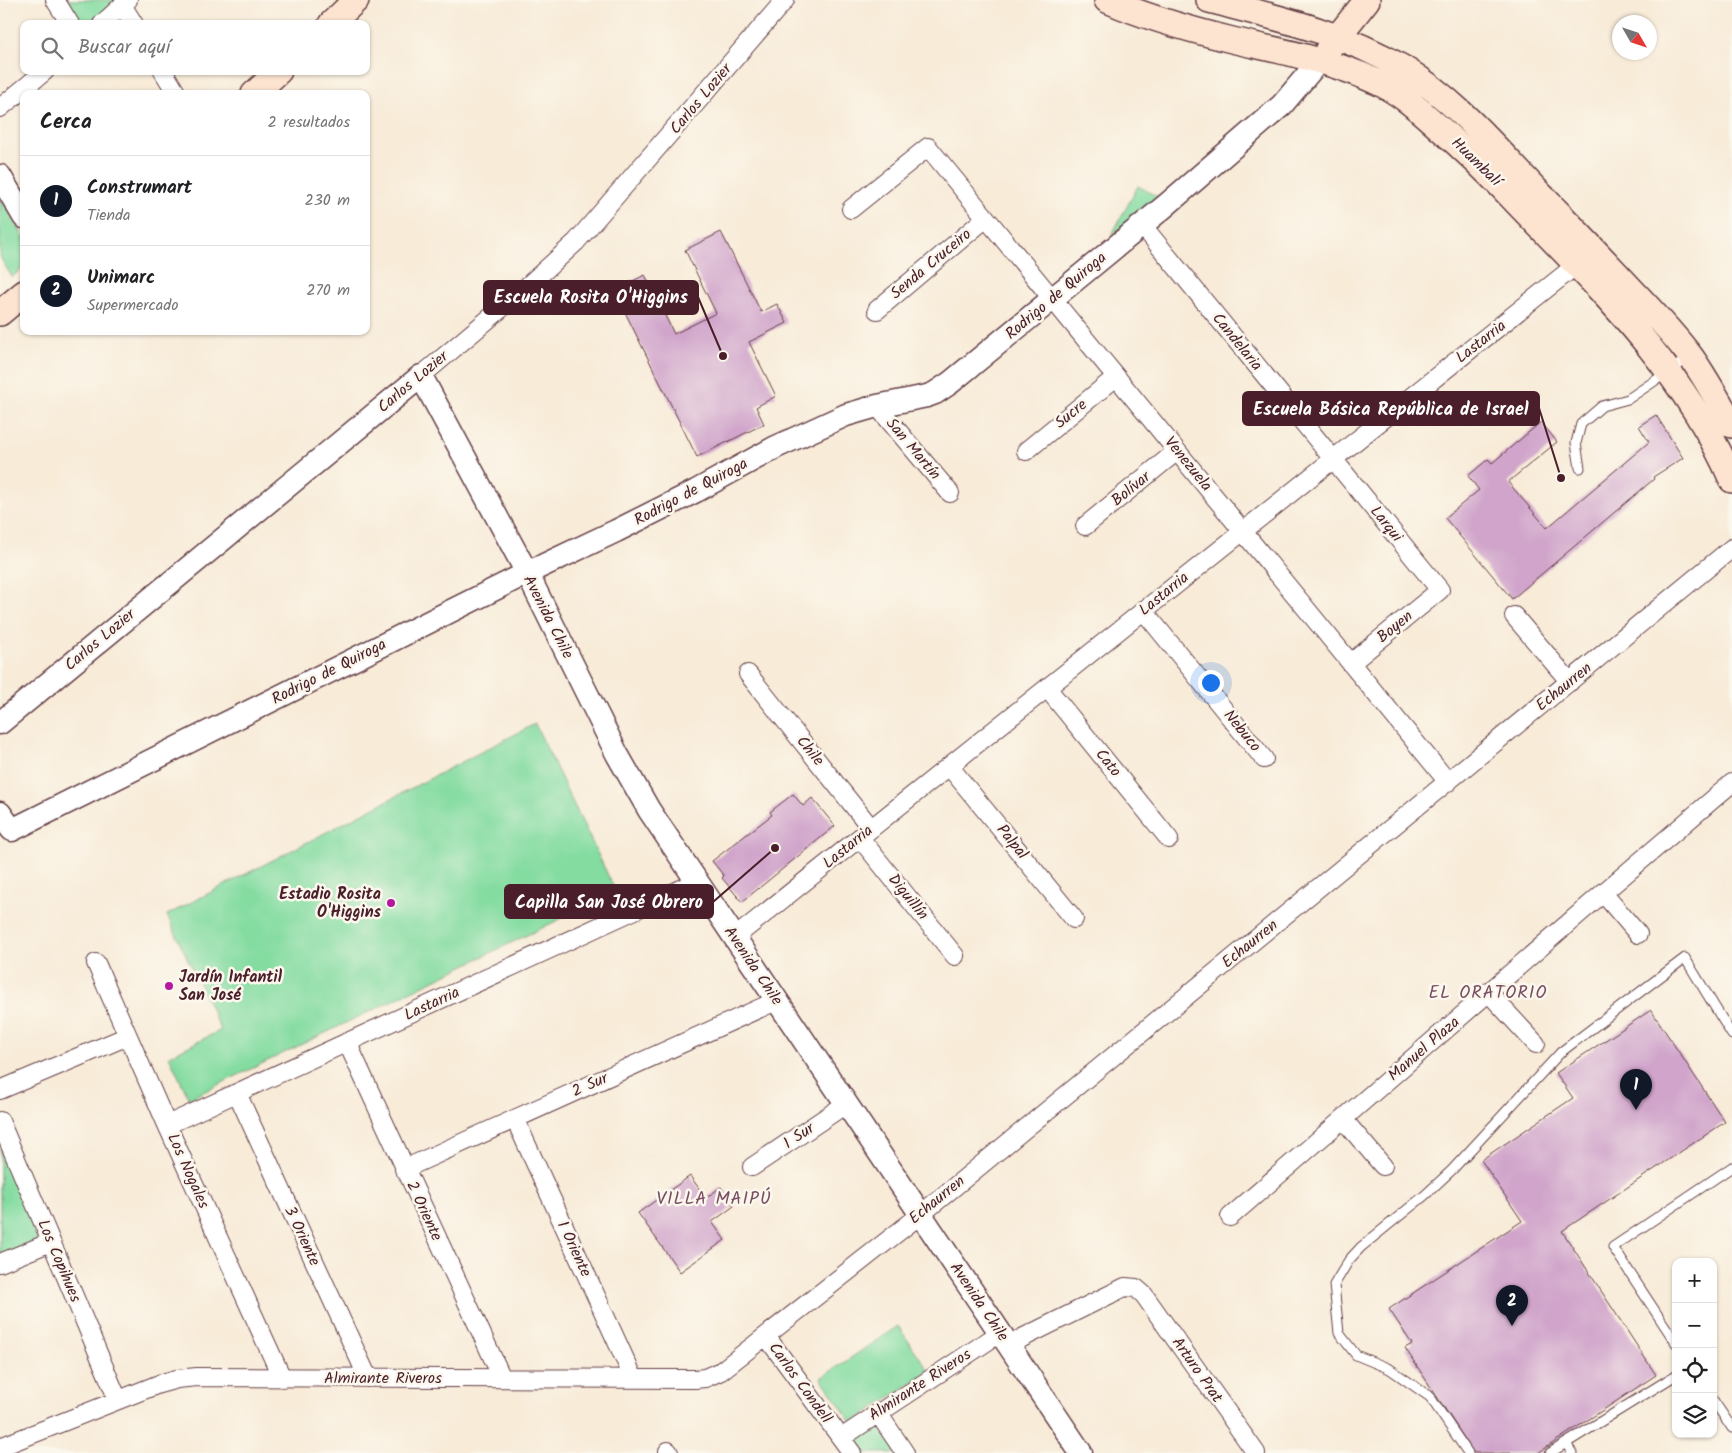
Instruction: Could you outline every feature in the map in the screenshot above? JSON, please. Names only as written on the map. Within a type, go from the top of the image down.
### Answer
[{"type":"main road","points":[[335,20],[356,0]]},
{"type":"main road","name":"Huambalí","points":[[1107,0],[1123,7],[1228,39],[1290,52],[1319,61],[1372,79],[1392,89],[1458,144],[1663,324],[1690,356],[1732,425]]},
{"type":"main road","name":"Huambalí","points":[[1209,0],[1290,21],[1338,36],[1367,49],[1402,67],[1438,93],[1476,127],[1586,258],[1668,370],[1702,422],[1732,480]]},
{"type":"main road","points":[[1319,61],[1367,0]]},
{"type":"main road","points":[[258,90],[275,75]]},
{"type":"main road","points":[[0,313],[20,296]]},
{"type":"street","points":[[55,0],[68,20]]},
{"type":"street","name":"Carlos Lozier","points":[[0,723],[421,376],[522,291],[576,242],[785,0]]},
{"type":"street","points":[[106,20],[125,3],[132,20]]},
{"type":"street","name":"Rodrigo de Quiroga","points":[[4,827],[678,500],[776,447],[846,415],[877,406],[926,396],[942,388],[1142,225],[1282,105],[1319,61]]},
{"type":"street","points":[[22,90],[41,75]]},
{"type":"street","points":[[165,75],[175,90]]},
{"type":"street","points":[[0,108],[20,92]]},
{"type":"street","name":"Venezuela","points":[[851,209],[928,147],[1448,782]]},
{"type":"street","points":[[0,176],[20,210]]},
{"type":"street","name":"Senda Cruceiro","points":[[877,310],[986,218]]},
{"type":"street","name":"Candelaria","points":[[1142,225],[1333,459]]},
{"type":"street","name":"Lastarria","points":[[734,938],[1586,258]]},
{"type":"street","name":"Avenida Chile","points":[[421,376],[526,573],[616,754],[649,810],[1081,1453]]},
{"type":"street","name":"Sucre","points":[[1026,451],[1116,377]]},
{"type":"street","name":"San Martín","points":[[877,406],[950,493]]},
{"type":"street","name":"Bolívar","points":[[1085,526],[1176,451]]},
{"type":"street","name":"Larqui","points":[[1333,459],[1440,590]]},
{"type":"street","name":"Echaurren","points":[[766,1336],[920,1215],[1732,548]]},
{"type":"street","name":"Boyen","points":[[1351,663],[1440,590]]},
{"type":"street","name":"Nebuco","points":[[1143,610],[1264,760]]},
{"type":"street","points":[[1514,616],[1570,682]]},
{"type":"street","name":"Chile","points":[[748,674],[866,833]]},
{"type":"street","name":"Cato","points":[[1047,688],[1169,839]]},
{"type":"street","name":"Palpal","points":[[949,766],[1074,919]]},
{"type":"street","name":"Manuel Plaza","points":[[1230,1217],[1732,783]]},
{"type":"street","name":"Diguillín","points":[[866,833],[956,956]]},
{"type":"street","name":"Lastarria","points":[[167,1125],[696,882]]},
{"type":"street","points":[[1603,893],[1638,934]]},
{"type":"street","name":"Los Nogales","points":[[96,963],[282,1378]]},
{"type":"street","points":[[1488,992],[1536,1044]]},
{"type":"street","name":"2 Sur","points":[[404,1169],[776,1001]]},
{"type":"street","points":[[0,1090],[128,1036]]},
{"type":"street","name":"2 Oriente","points":[[347,1042],[502,1378]]},
{"type":"street","name":"3 Oriente","points":[[236,1093],[368,1378]]},
{"type":"street","name":"1 Sur","points":[[752,1167],[846,1104]]},
{"type":"street","name":"1 Oriente","points":[[514,1119],[634,1379]]},
{"type":"street","points":[[1343,1119],[1383,1166]]},
{"type":"street","name":"Los Copihues","points":[[0,1121],[118,1400]]},
{"type":"street","points":[[0,1263],[51,1242]]},
{"type":"street","name":"Almirante Riveros","points":[[840,1438],[878,1413],[1004,1339],[1125,1287],[1136,1288]]},
{"type":"street","name":"Arturo Prat","points":[[1136,1288],[1144,1296],[1256,1453]]},
{"type":"street","name":"Almirante Riveros","points":[[0,1447],[159,1384],[177,1379],[705,1378],[729,1367],[766,1336]]},
{"type":"street","name":"Carlos Condell","points":[[766,1336],[852,1453]]},
{"type":"street","points":[[878,1413],[905,1453]]},
{"type":"lane","points":[[1580,468],[1576,443],[1580,424],[1602,406],[1628,399],[1690,356]]},
{"type":"lane","points":[[1468,1453],[1430,1396],[1390,1369],[1356,1355],[1339,1332],[1334,1285],[1341,1272],[1349,1260],[1374,1236],[1400,1216],[1452,1170],[1561,1052],[1685,958],[1732,1035]]},
{"type":"lane","points":[[1672,1337],[1613,1247],[1732,1167]]},
{"type":"lane","points":[[1550,1453],[1672,1377]]},
{"type":"lane","points":[[1717,1406],[1732,1428]]},
{"type":"lane","points":[[1566,1443],[1572,1453]]},
{"type":"green space","points":[[68,0],[116,0],[94,20],[80,20]]},
{"type":"green space","points":[[1138,186],[1158,197],[1111,236]]},
{"type":"green space","points":[[0,197],[20,230],[20,270],[12,277],[0,257]]},
{"type":"green space","name":"Estadio Rosita O'Higgins","points":[[535,724],[616,892],[189,1099],[169,1056],[221,1030],[167,915]]},
{"type":"green space","points":[[0,1148],[38,1240],[0,1256]]},
{"type":"green space","points":[[898,1326],[929,1371],[852,1423],[821,1378]]},
{"type":"green space","points":[[878,1425],[897,1453],[863,1453],[855,1442]]},
{"type":"building","points":[[721,232],[761,312],[777,304],[787,323],[749,342],[776,396],[756,407],[764,424],[697,457],[614,290],[645,275],[674,334],[716,313],[685,250]]},
{"type":"building","points":[[1656,415],[1683,458],[1653,477],[1654,479],[1512,599],[1445,518],[1479,490],[1468,476],[1488,459],[1492,463],[1541,422],[1557,442],[1508,482],[1547,528],[1649,442],[1639,426]]},
{"type":"building","points":[[793,794],[803,806],[812,798],[835,826],[742,902],[722,878],[724,876],[712,861],[772,815],[770,812]]},
{"type":"building","points":[[1651,1010],[1725,1122],[1562,1231],[1656,1375],[1538,1453],[1474,1453],[1405,1348],[1412,1344],[1389,1309],[1522,1221],[1481,1160],[1573,1098],[1556,1073]]},
{"type":"building","points":[[690,1176],[706,1198],[721,1187],[734,1206],[712,1222],[725,1240],[680,1272],[638,1213]]},
{"type":"place","name":"Escuela Rosita O'Higgins","points":[[723,356]]},
{"type":"place","name":"Escuela Básica República de Israel","points":[[1561,478]]},
{"type":"place","name":"Capilla San José Obrero","points":[[775,848]]},
{"type":"place","name":"Estadio Rosita O'Higgins","points":[[391,903]]},
{"type":"place","name":"Jardín Infantil San José","points":[[169,986]]},
{"type":"place","name":"Construmart","points":[[1636,1110]]},
{"type":"place","name":"Unimarc","points":[[1512,1326]]},
{"type":"district","name":"EL ORATORIO","points":[[1488,993]]},
{"type":"district","name":"VILLA MAIPÚ","points":[[714,1199]]}]
